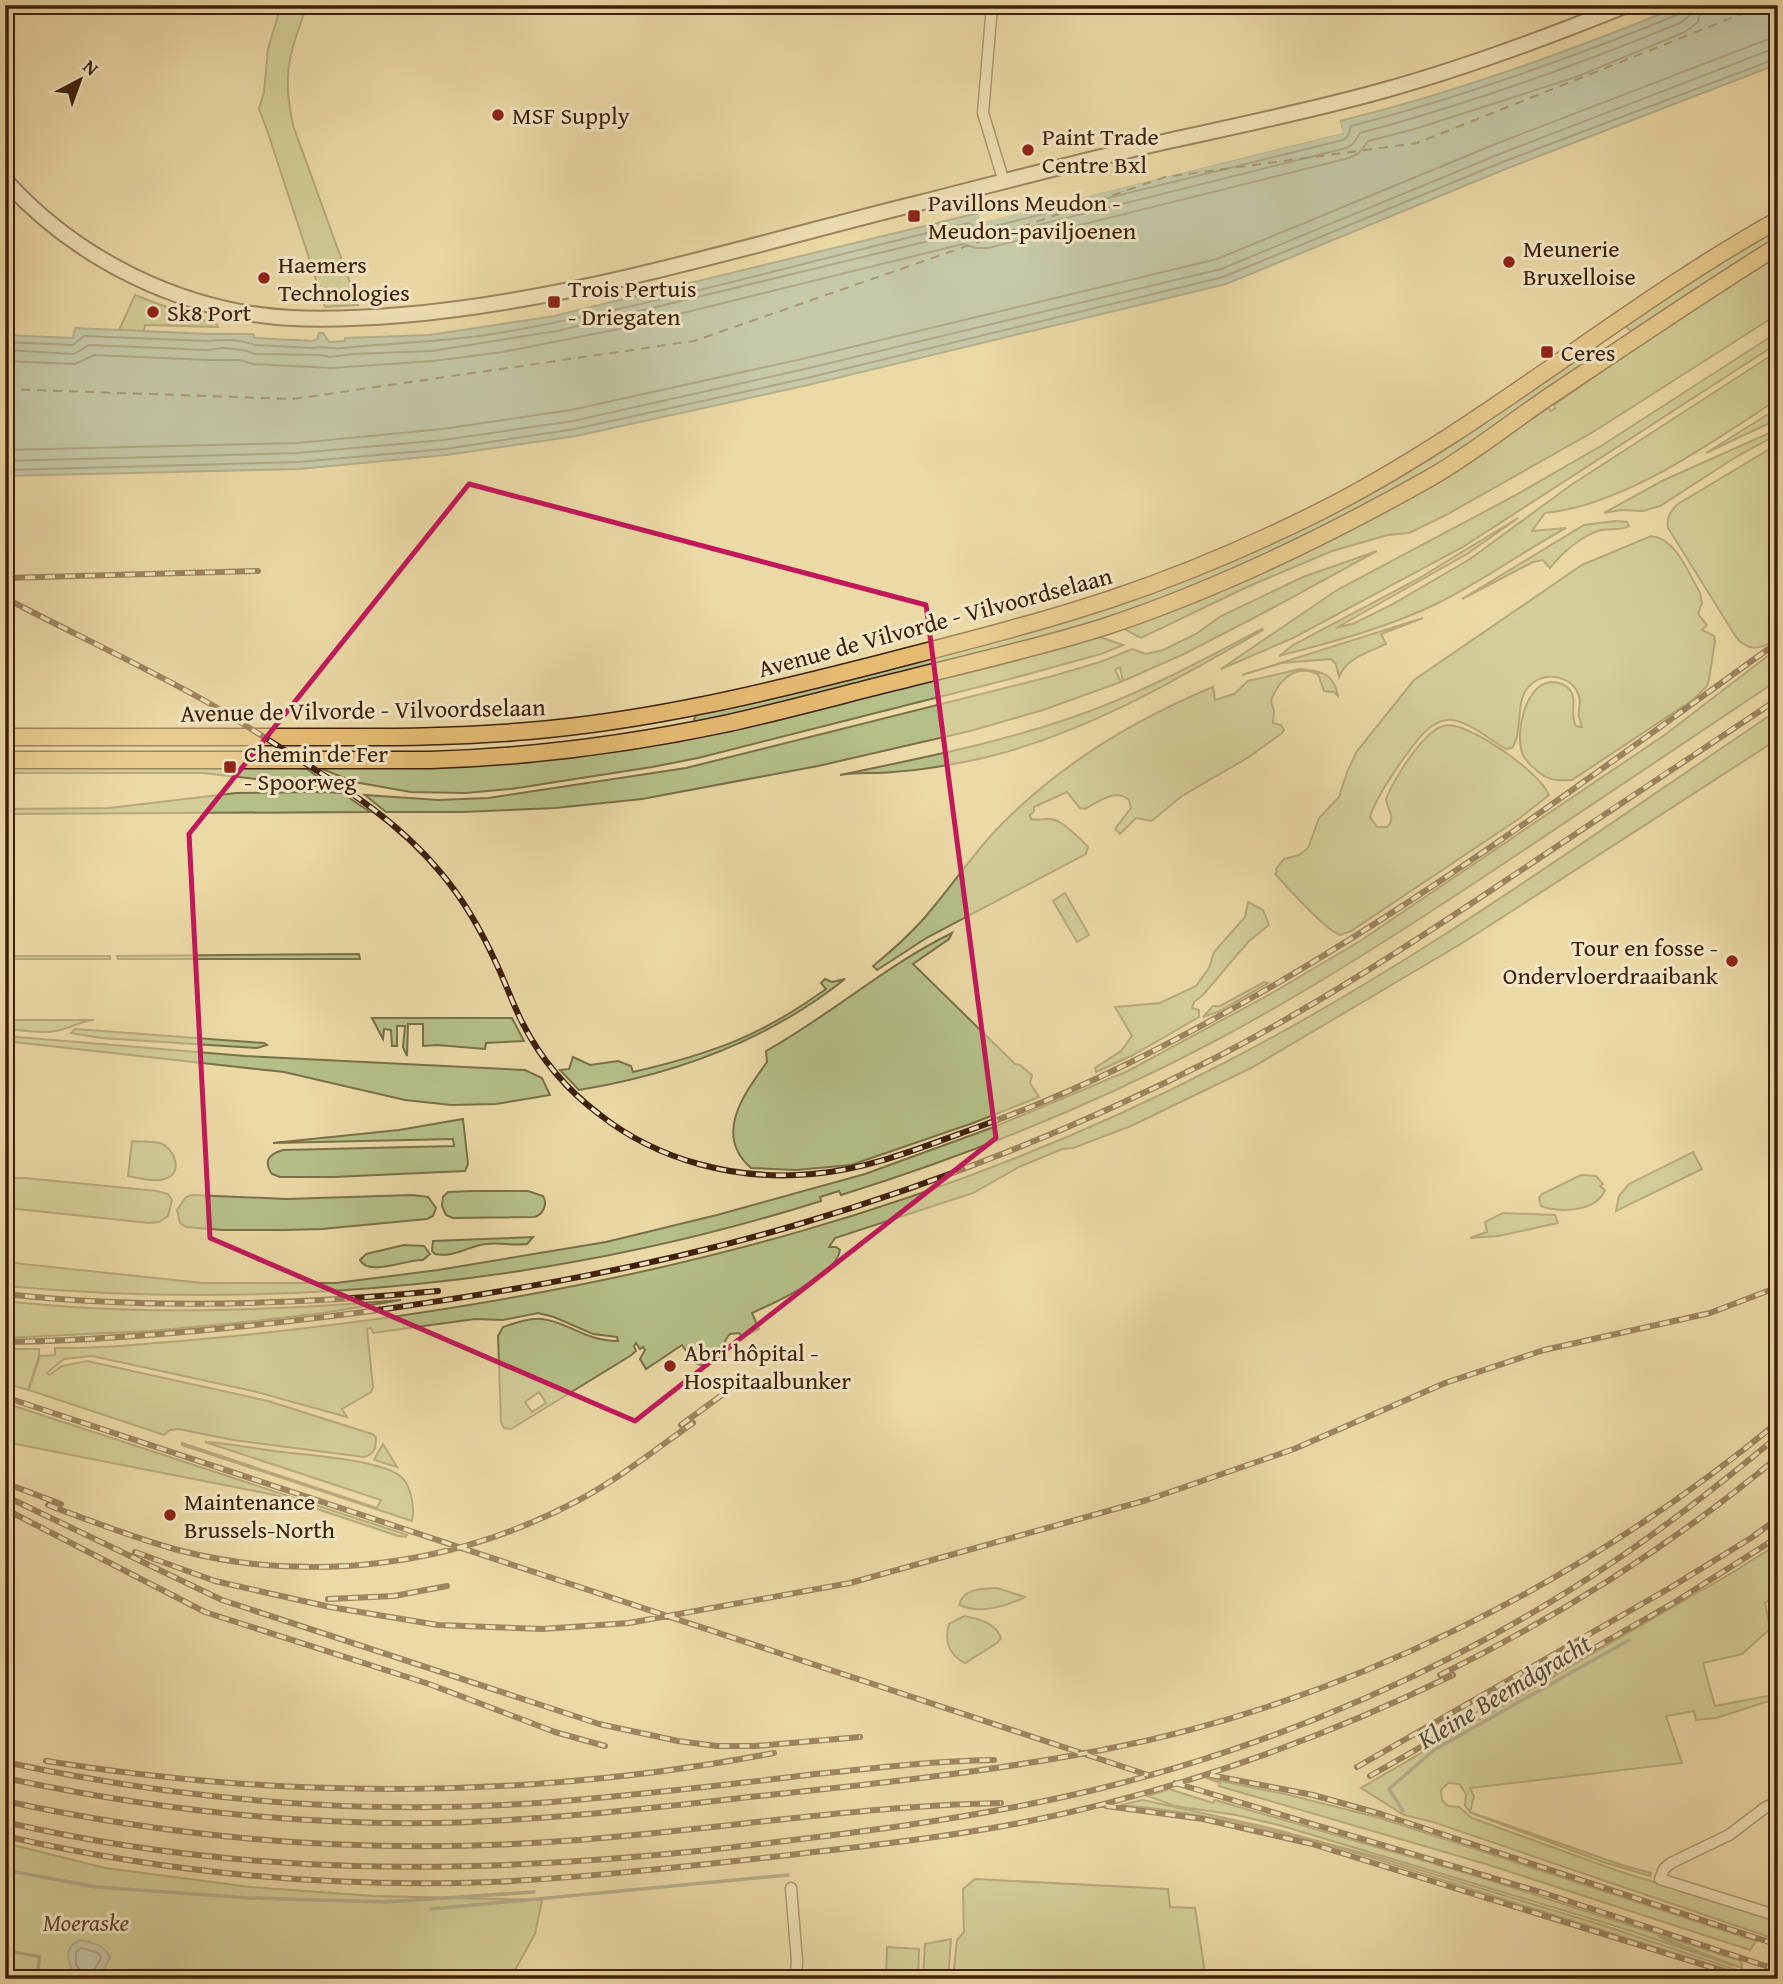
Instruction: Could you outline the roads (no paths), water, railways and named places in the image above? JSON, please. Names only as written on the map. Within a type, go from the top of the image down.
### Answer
[{"type":"main road","points":[[5,180],[30,206],[80,245],[153,286],[233,310],[267,316],[309,319],[435,312],[535,298],[658,270],[1004,182],[1386,90],[1556,33],[1627,5]]},
{"type":"main road","name":"Avenue de Vilvorde - Vilvoordselaan","points":[[5,737],[422,736],[494,734],[586,726],[751,696],[1059,616],[1215,560],[1366,487],[1461,430],[1679,281],[1778,220]]},
{"type":"main road","name":"Avenue de Vilvorde - Vilvoordselaan","points":[[5,760],[430,760],[552,752],[640,740],[728,723],[1086,632],[1168,604],[1281,554],[1431,477],[1644,332],[1778,246]]},
{"type":"street","points":[[992,5],[983,113],[1004,182]]},
{"type":"street","points":[[1778,1802],[1766,1807],[1729,1835],[1671,1863],[1664,1869],[1660,1879],[1778,1916]]},
{"type":"street","points":[[791,1888],[797,1952],[796,1979]]},
{"type":"water","points":[[1683,5],[1778,5],[1778,64],[1508,168],[1226,284],[808,385],[576,436],[446,455],[299,469],[5,476],[5,335],[73,338],[75,328],[253,334],[255,338],[313,341],[319,333],[323,333],[329,342],[345,341],[345,338],[430,335],[554,316],[978,213],[980,222],[1342,133],[1340,121],[1384,110],[1513,69]]},
{"type":"water","points":[[81,1940],[102,1947],[110,1958],[102,1972],[94,1979],[78,1978],[69,1963],[71,1947]]},
{"type":"waterway","name":"Kleine Beemdgracht","points":[[1403,1811],[1389,1789],[1434,1750],[1629,1640]]},
{"type":"waterway","points":[[5,1870],[96,1887],[250,1898],[386,1902],[534,1892]]},
{"type":"waterway","points":[[431,1909],[788,1875]]},
{"type":"railway","points":[[5,578],[258,571]]},
{"type":"railway","points":[[5,598],[217,708],[330,779],[389,822],[425,855],[457,894],[485,940],[530,1037],[556,1073],[599,1114],[647,1144],[700,1164],[755,1174],[784,1175],[812,1174],[855,1167],[937,1142],[1053,1098],[1198,1027],[1335,948],[1464,865],[1778,642]]},
{"type":"railway","points":[[5,1342],[143,1336],[234,1327],[371,1311],[532,1286],[744,1240],[850,1208],[957,1171],[1115,1106],[1217,1057],[1291,1016],[1434,928],[1778,699]]},
{"type":"railway","points":[[135,1552],[215,1581],[330,1607],[438,1625],[542,1629],[629,1623],[850,1583],[1147,1500],[1294,1449],[1445,1383],[1544,1350],[1710,1313],[1778,1287]]},
{"type":"railway","points":[[5,1294],[113,1302],[221,1304],[330,1300],[438,1291]]},
{"type":"railway","points":[[681,1425],[741,1381]]},
{"type":"railway","points":[[5,1397],[1148,1775]]},
{"type":"railway","points":[[5,1778],[164,1806],[271,1818],[433,1823],[596,1813],[845,1787],[974,1771],[1102,1750],[1194,1729],[1284,1701],[1373,1667],[1460,1628],[1545,1583],[1626,1533],[1704,1480],[1778,1422]]},
{"type":"railway","points":[[48,1505],[178,1550],[229,1561],[332,1567],[383,1562],[434,1554],[484,1540],[532,1522],[579,1500],[609,1482],[693,1423]]},
{"type":"railway","points":[[5,1822],[93,1840],[268,1862],[442,1867],[530,1864],[708,1850],[904,1826],[1050,1800],[1166,1771],[1234,1749],[1366,1698],[1430,1668],[1554,1600],[1613,1562],[1697,1501],[1778,1436]]},
{"type":"railway","points":[[1440,1675],[1529,1628],[1615,1576],[1699,1519],[1778,1457]]},
{"type":"railway","points":[[5,1483],[61,1504]]},
{"type":"railway","points":[[5,1496],[222,1600],[599,1724],[678,1741],[717,1746],[755,1746],[860,1737]]},
{"type":"railway","points":[[5,1509],[205,1612],[429,1684],[555,1732],[605,1746]]},
{"type":"railway","points":[[1357,1767],[1668,1589],[1751,1538],[1778,1518]]},
{"type":"railway","points":[[1370,1776],[1675,1602],[1778,1537]]},
{"type":"railway","points":[[328,1599],[394,1596],[447,1586]]},
{"type":"railway","points":[[5,1836],[126,1860],[186,1868],[370,1883],[493,1882],[745,1860],[955,1834],[1025,1822],[1135,1796],[1297,1743],[1453,1675]]},
{"type":"railway","points":[[46,1761],[227,1783],[410,1789],[593,1779],[774,1753]]},
{"type":"railway","points":[[5,1762],[140,1787],[208,1795],[277,1802],[414,1807],[552,1802],[897,1766],[994,1760]]},
{"type":"railway","points":[[1210,1775],[1313,1795],[1381,1814],[1778,1945]]},
{"type":"railway","points":[[1175,1783],[1550,1895],[1778,1970]]},
{"type":"railway","points":[[5,1801],[74,1815],[213,1835],[352,1845],[422,1846],[563,1841],[891,1809],[1001,1803]]},
{"type":"railway","points":[[1106,1806],[1203,1819],[1312,1844],[1749,1979]]},
{"type":"place","name":"MSF Supply","points":[[498,115]]},
{"type":"place","name":"Paint Trade Centre Bxl","points":[[1028,150]]},
{"type":"place","name":"Pavillons Meudon - Meudon-paviljoenen","points":[[914,216]]},
{"type":"place","name":"Meunerie Bruxelloise","points":[[1509,262]]},
{"type":"place","name":"Haemers Technologies","points":[[264,278]]},
{"type":"place","name":"Trois Pertuis - Driegaten","points":[[554,302]]},
{"type":"place","name":"Sk8 Port","points":[[153,312]]},
{"type":"place","name":"Ceres","points":[[1547,352]]},
{"type":"place","name":"Chemin de Fer - Spoorweg","points":[[230,767]]},
{"type":"place","name":"Tour en fosse - Ondervloerdraaibank","points":[[1732,961]]},
{"type":"place","name":"Abri hôpital - Hospitaalbunker","points":[[670,1366]]},
{"type":"place","name":"Maintenance Brussels-North","points":[[170,1515]]},
{"type":"park label","name":"Moeraske","points":[[86,1922]]}]
